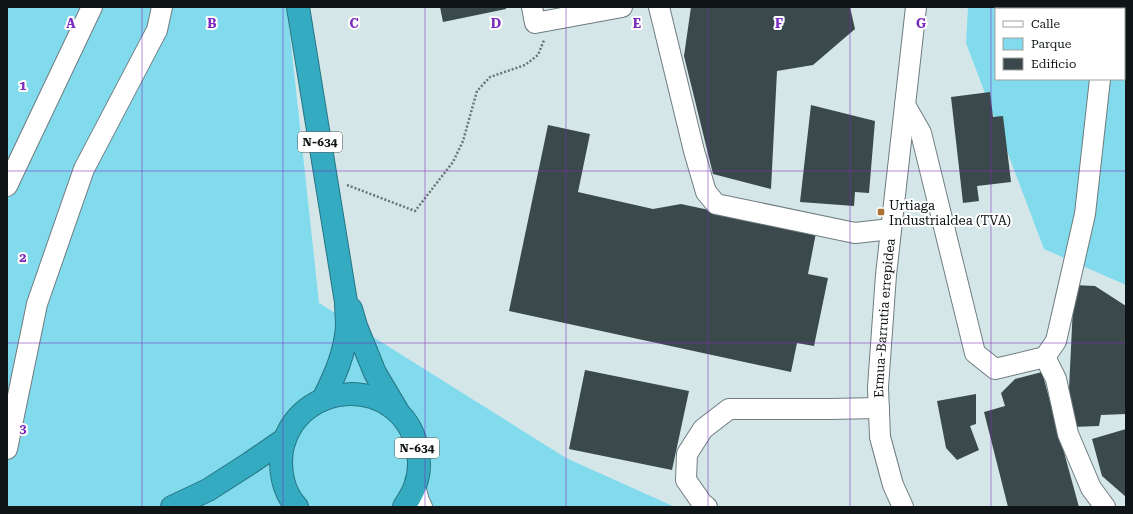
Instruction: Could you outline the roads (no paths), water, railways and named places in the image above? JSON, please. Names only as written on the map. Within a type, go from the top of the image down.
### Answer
[{"type":"highway","name":"N-634","points":[[298,7],[342,277]]},
{"type":"highway","points":[[323,399],[335,376],[343,352],[345,340],[347,327],[346,302],[342,277]]},
{"type":"highway","points":[[342,277],[356,326],[375,372],[399,414]]},
{"type":"highway","name":"N-634","points":[[297,507],[292,502],[283,482],[280,460],[285,439],[291,426],[300,415],[323,399],[339,394],[372,397],[386,404],[399,414],[409,426],[419,456],[419,471],[415,486],[404,507]]},
{"type":"highway","points":[[172,507],[208,490],[285,439]]},
{"type":"street","points":[[7,186],[92,7]]},
{"type":"street","points":[[7,449],[37,304],[82,176],[157,30],[162,7]]},
{"type":"street","points":[[536,14],[622,7]]},
{"type":"street","points":[[659,7],[706,192],[716,204],[855,233],[891,229]]},
{"type":"street","name":"Ermua-Barrutia errepidea","points":[[903,507],[894,485],[880,437],[878,387],[886,275],[916,7]]},
{"type":"street","points":[[905,105],[921,133],[975,353],[995,369],[1045,357],[1056,341],[1085,214],[1100,80]]},
{"type":"street","points":[[1045,357],[1056,379],[1068,434],[1091,488],[1105,507]]},
{"type":"street","points":[[707,507],[702,503],[686,480],[687,454],[702,428],[729,409],[878,408]]},
{"type":"street","points":[[415,486],[422,507]]},
{"type":"place","name":"Urtiaga Industrialdea (TVA)","points":[[881,212]]}]
